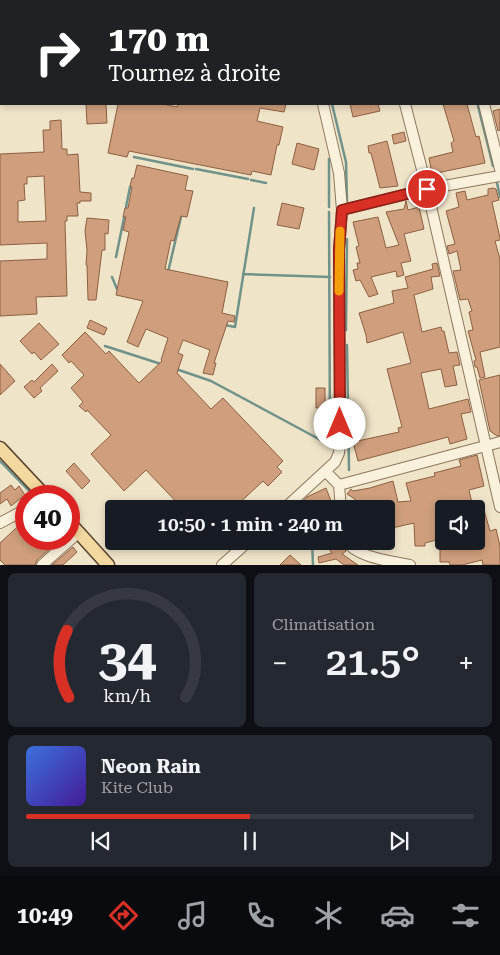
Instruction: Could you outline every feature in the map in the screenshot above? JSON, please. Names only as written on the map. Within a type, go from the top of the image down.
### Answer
[{"type":"main road","points":[[0,448],[35,485]]},
{"type":"main road","points":[[80,535],[108,565]]},
{"type":"street","points":[[294,500],[326,472],[334,462],[340,443],[339,250],[342,210],[338,167],[323,105]]},
{"type":"street","points":[[405,105],[427,189],[500,507]]},
{"type":"street","points":[[484,105],[500,169]]},
{"type":"street","points":[[342,210],[427,189],[500,176]]},
{"type":"street","points":[[339,485],[500,442]]},
{"type":"street","points":[[326,472],[339,485],[340,500]]},
{"type":"street","points":[[0,523],[15,516]]},
{"type":"street","points":[[42,565],[59,550]]},
{"type":"street","points":[[222,565],[238,550]]},
{"type":"street","points":[[355,550],[368,560],[410,565]]},
{"type":"building","points":[[86,105],[106,105],[107,123],[87,124]]},
{"type":"building","points":[[118,105],[168,105],[177,107],[178,105],[286,105],[284,112],[260,108],[257,121],[283,127],[271,175],[252,171],[251,175],[129,151],[127,157],[108,153]]},
{"type":"building","points":[[350,105],[378,105],[380,111],[353,117]]},
{"type":"building","points":[[443,105],[467,105],[476,137],[479,136],[485,163],[432,174],[429,158],[453,152],[451,143],[454,141]]},
{"type":"building","points":[[500,109],[500,130],[498,131],[493,111]]},
{"type":"building","points":[[61,120],[62,149],[67,149],[67,155],[78,154],[80,192],[91,193],[91,201],[80,201],[80,203],[77,203],[78,216],[67,216],[67,221],[65,221],[67,296],[36,297],[37,314],[0,316],[0,261],[47,259],[47,243],[0,245],[0,154],[44,152],[43,130],[50,130],[50,121]],"holes":[[[44,176],[46,221],[18,222],[18,201],[25,200],[24,184],[27,184],[27,177]]]},
{"type":"building","points":[[404,132],[406,141],[394,144],[392,135]]},
{"type":"building","points":[[387,141],[398,186],[380,188],[368,146]]},
{"type":"building","points":[[297,143],[319,149],[314,170],[292,164]]},
{"type":"building","points":[[137,165],[188,176],[185,190],[193,191],[187,217],[181,216],[174,241],[171,240],[165,269],[228,282],[222,313],[235,316],[234,322],[228,321],[214,363],[216,363],[213,375],[203,373],[210,350],[183,340],[178,353],[183,355],[177,373],[211,409],[223,398],[283,461],[277,467],[282,472],[268,486],[263,481],[243,500],[174,500],[146,470],[124,491],[91,454],[111,435],[87,410],[86,412],[79,406],[83,402],[71,388],[84,375],[71,361],[69,363],[62,355],[85,332],[106,354],[109,351],[139,383],[162,361],[168,338],[146,329],[138,347],[127,342],[143,301],[116,295],[129,232],[123,230],[126,217],[123,217],[125,208],[128,208],[132,187],[130,186],[132,178],[134,178]]},
{"type":"building","points":[[488,189],[496,189],[499,200],[492,202],[500,238],[500,240],[495,241],[500,259],[500,347],[480,352],[485,377],[480,378],[477,367],[475,367],[474,361],[476,360],[468,331],[473,330],[469,312],[472,311],[468,299],[460,300],[453,271],[461,270],[457,251],[449,254],[447,246],[455,244],[446,211],[459,207],[456,193],[465,191],[467,200],[488,195]]},
{"type":"building","points":[[406,201],[408,210],[419,207],[424,229],[404,234],[411,261],[401,263],[404,275],[397,277],[396,271],[371,277],[378,294],[369,297],[360,280],[356,281],[353,270],[358,269],[357,263],[360,263],[356,247],[359,246],[353,222],[378,217],[386,248],[399,245],[386,212],[404,209]]},
{"type":"building","points":[[282,203],[304,208],[299,229],[277,225]]},
{"type":"building","points":[[87,218],[109,220],[108,234],[105,233],[105,250],[102,250],[96,300],[88,300],[85,231]]},
{"type":"building","points":[[437,263],[440,276],[431,277],[433,289],[414,295],[422,332],[441,327],[442,331],[444,331],[449,353],[457,352],[460,365],[453,366],[457,385],[445,387],[441,369],[421,373],[429,409],[468,399],[471,412],[461,414],[467,439],[450,444],[448,437],[358,461],[353,442],[399,432],[398,428],[402,427],[387,369],[411,363],[403,332],[367,343],[359,313],[394,303],[392,291],[408,288],[405,277],[433,269],[432,264]]},
{"type":"building","points":[[90,320],[107,328],[104,335],[87,328]]},
{"type":"building","points":[[39,323],[59,344],[41,360],[34,352],[32,354],[20,341]]},
{"type":"building","points":[[0,364],[15,381],[0,395]]},
{"type":"building","points":[[52,364],[58,371],[40,388],[42,391],[34,398],[24,387],[32,380],[34,382]]},
{"type":"building","points":[[500,375],[500,435],[497,436],[490,431],[479,380]]},
{"type":"building","points":[[316,388],[325,388],[325,408],[316,408]]},
{"type":"building","points":[[477,455],[484,486],[469,490],[471,500],[435,500],[435,540],[425,543],[425,546],[415,546],[414,523],[395,527],[395,500],[355,500],[347,494],[351,489],[353,491],[370,488],[393,481],[398,502],[411,501],[406,483],[435,476],[434,473],[461,466],[459,460]]},
{"type":"building","points":[[74,463],[90,481],[82,489],[66,471]]},
{"type":"building","points":[[11,485],[15,490],[15,503],[11,506],[7,499],[0,504],[0,493]]},
{"type":"building","points":[[326,488],[331,500],[304,500]]},
{"type":"building","points":[[485,514],[490,531],[496,529],[500,546],[500,565],[483,565],[482,560],[462,565],[450,565],[449,562],[440,562],[440,550],[485,550]]},
{"type":"building","points":[[15,529],[15,550],[48,550],[37,560],[35,565],[5,565],[0,560],[0,543]]},
{"type":"building","points":[[70,550],[75,550],[77,552],[63,565],[52,565]]},
{"type":"building","points":[[330,550],[345,550],[342,554],[358,565],[344,565],[336,559],[319,563],[318,557],[332,553]]},
{"type":"building","points":[[290,555],[301,565],[280,565]]},
{"type":"waterway","points":[[332,105],[346,162],[347,201]]},
{"type":"waterway","points":[[478,106],[493,166]]},
{"type":"waterway","points":[[134,157],[193,169]]},
{"type":"waterway","points":[[329,159],[329,207]]},
{"type":"waterway","points":[[196,169],[248,179]]},
{"type":"waterway","points":[[251,180],[266,183]]},
{"type":"waterway","points":[[497,183],[500,197]]},
{"type":"waterway","points":[[126,207],[130,187]]},
{"type":"waterway","points":[[225,325],[235,327],[254,208]]},
{"type":"waterway","points":[[176,369],[211,381],[330,445],[329,212]]},
{"type":"waterway","points":[[168,272],[181,217]]},
{"type":"waterway","points":[[116,257],[124,218]]},
{"type":"waterway","points":[[343,245],[347,239],[346,330]]},
{"type":"waterway","points":[[243,274],[330,277]]},
{"type":"waterway","points":[[112,277],[117,289]]},
{"type":"waterway","points":[[347,345],[349,470]]},
{"type":"waterway","points":[[105,346],[161,364]]},
{"type":"waterway","points":[[0,461],[23,485]]},
{"type":"waterway","points":[[312,550],[313,565]]},
{"type":"slow traffic","points":[[339,291],[340,231]]},
{"type":"route","points":[[340,424],[339,250],[342,210],[427,189]]}]
